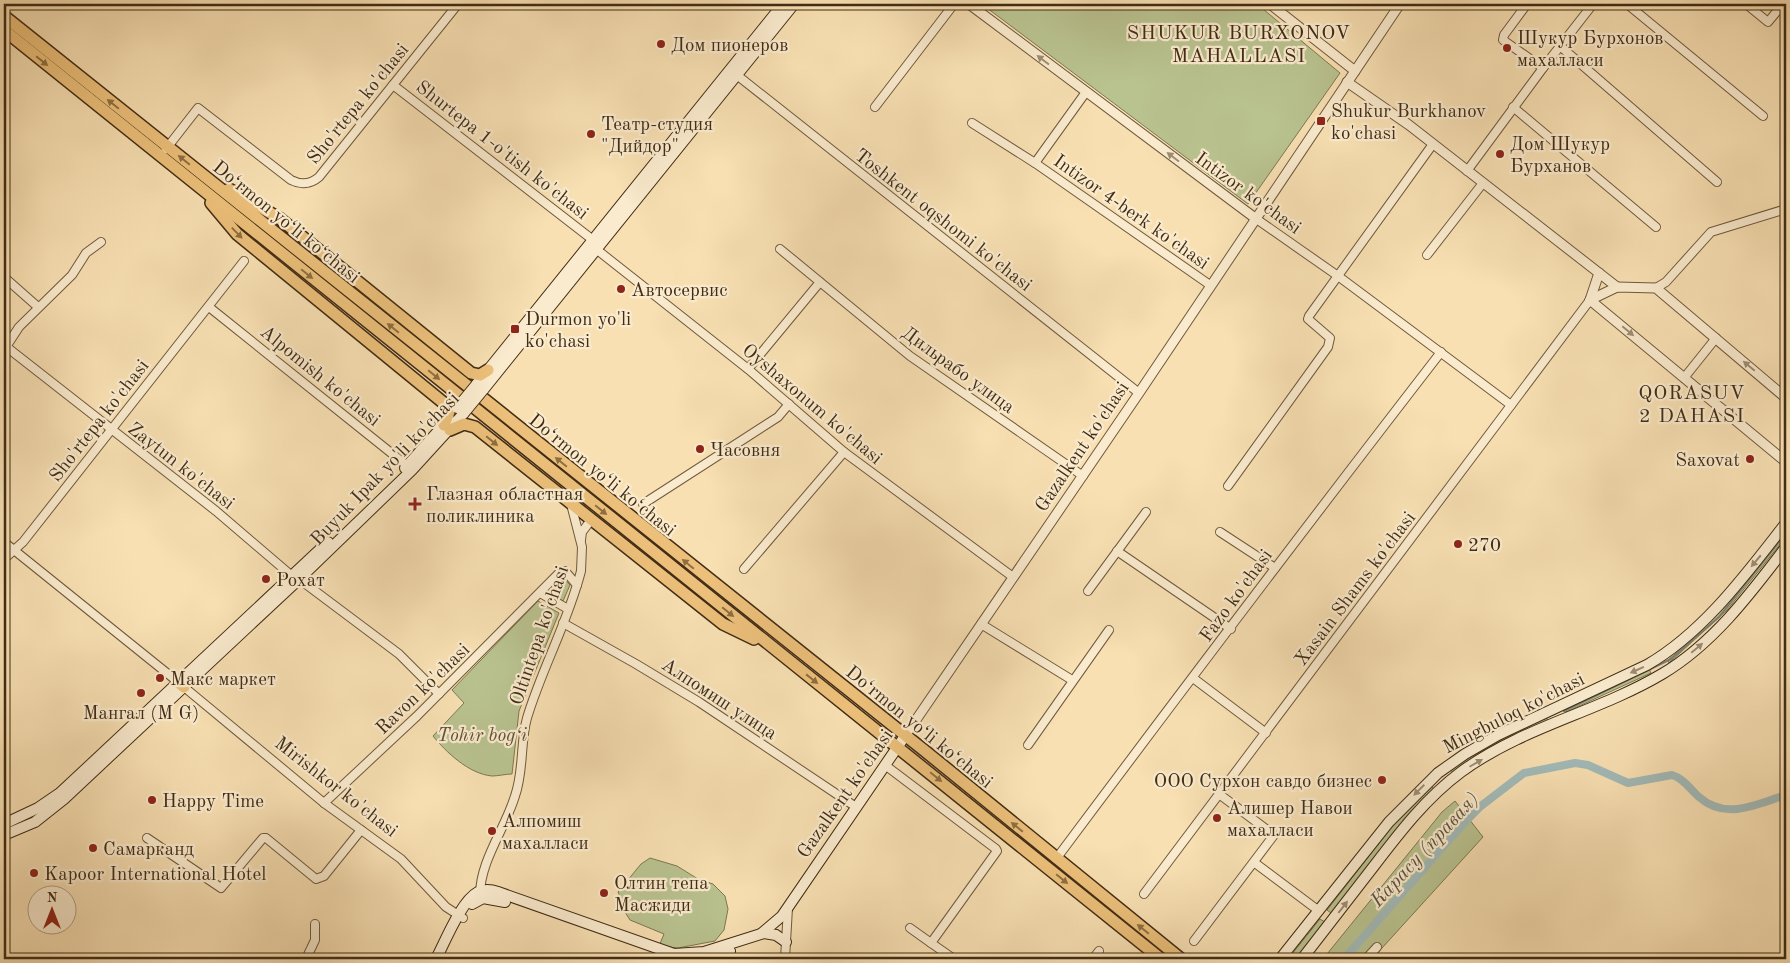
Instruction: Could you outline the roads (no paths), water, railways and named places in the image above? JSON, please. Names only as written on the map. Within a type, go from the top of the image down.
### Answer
[{"type":"main road","name":"Buyuk Ipak yo'li ko'chasi","points":[[4,835],[26,827],[51,811],[409,468],[461,411],[733,72],[783,4]]},
{"type":"main road","name":"Buyuk Ipak yo'li ko'chasi","points":[[733,72],[794,4]]},
{"type":"main road","name":"Do‘rmon yo‘li ko‘chasi","points":[[4,16],[164,152]]},
{"type":"main road","name":"Do‘rmon yo‘li ko‘chasi","points":[[4,30],[164,152],[905,736],[1181,959]]},
{"type":"main road","name":"Do‘rmon yo‘li ko‘chasi","points":[[197,178],[774,648],[1161,959]]},
{"type":"main road","points":[[197,178],[279,218],[471,373],[480,375],[488,370]]},
{"type":"main road","points":[[197,178],[237,234],[445,404],[449,412],[447,427],[464,424],[475,427],[723,624],[774,648]]},
{"type":"main road","name":"Buyuk Ipak yo'li ko'chasi","points":[[480,387],[488,370],[595,244]]},
{"type":"main road","name":"Mingbuloq ko'chasi","points":[[1280,959],[1393,817],[1438,773],[1475,748],[1551,709],[1647,665],[1669,651],[1698,626],[1786,523]]},
{"type":"main road","name":"Mingbuloq ko'chasi","points":[[1302,959],[1408,823],[1447,784],[1478,761],[1557,722],[1643,684],[1682,660],[1717,629],[1786,547]]},
{"type":"main road","name":"Buyuk Ipak yo'li ko'chasi","points":[[4,824],[38,808],[60,793],[181,685]]},
{"type":"main road","points":[[1551,709],[1557,722]]},
{"type":"main road","name":"Gazalkent ko'chasi","points":[[788,906],[905,736]]},
{"type":"main road","points":[[1438,773],[1447,784]]},
{"type":"main road","points":[[442,959],[469,900],[480,895],[498,892],[671,959]]},
{"type":"main road","points":[[705,959],[732,950],[774,924],[788,906]]},
{"type":"main road","points":[[1319,911],[1332,921]]},
{"type":"main road","points":[[436,959],[461,917]]},
{"type":"main road","points":[[607,934],[680,954],[704,952],[756,935],[772,933],[786,942]]},
{"type":"street","name":"Sho'rtepa ko'chasi","points":[[164,152],[198,108],[291,180],[298,183],[309,183],[320,176],[458,4]]},
{"type":"street","points":[[875,107],[954,4]]},
{"type":"street","name":"Intizor ko'chasi","points":[[968,4],[1255,218],[1338,276],[1511,405]]},
{"type":"street","points":[[1270,4],[1355,71]]},
{"type":"street","name":"Gazalkent ko'chasi","points":[[905,736],[1139,393],[1400,4]]},
{"type":"street","points":[[1526,4],[1502,38],[1543,68]]},
{"type":"street","points":[[1467,171],[1513,107],[1593,4]]},
{"type":"street","points":[[1627,4],[1763,116]]},
{"type":"street","points":[[1746,4],[1770,22],[1783,4]]},
{"type":"street","points":[[1560,46],[1717,182]]},
{"type":"street","name":"Toshkent oqshomi ko'chasi","points":[[733,72],[1139,393]]},
{"type":"street","points":[[1347,82],[1434,144],[1617,287]]},
{"type":"street","name":"Shurtepa 1-o'tish ko'chasi","points":[[393,84],[595,244]]},
{"type":"street","name":"Intizor 4-berk ko'chasi","points":[[1034,163],[1086,92]]},
{"type":"street","points":[[1513,107],[1656,227]]},
{"type":"street","name":"Intizor 4-berk ko'chasi","points":[[972,123],[1034,163],[1210,285]]},
{"type":"street","points":[[1228,486],[1328,347],[1330,338],[1308,319],[1309,316],[1434,144]]},
{"type":"street","points":[[1427,255],[1483,183]]},
{"type":"street","points":[[1590,300],[1617,287],[1656,288],[1666,282],[1711,232],[1786,209]]},
{"type":"street","points":[[5,346],[38,307],[72,275],[86,253],[101,242]]},
{"type":"street","name":"Oyshaxonum ko'chasi","points":[[595,244],[748,369],[844,452],[1012,577]]},
{"type":"street","name":"Дильрабо улица","points":[[780,249],[910,356],[1082,476]]},
{"type":"street","name":"Sho'rtepa ko'chasi","points":[[4,559],[24,542],[110,429],[244,261]]},
{"type":"street","points":[[1590,300],[1599,273]]},
{"type":"street","points":[[4,277],[38,307]]},
{"type":"street","points":[[748,369],[820,282]]},
{"type":"street","points":[[1656,288],[1786,398]]},
{"type":"street","points":[[1590,300],[1786,462]]},
{"type":"street","name":"Xasain Shams ko'chasi","points":[[1144,894],[1590,300]]},
{"type":"street","name":"Alpomish ko'chasi","points":[[209,307],[409,468]]},
{"type":"street","points":[[1684,378],[1716,338]]},
{"type":"street","name":"Zaytun ko'chasi","points":[[5,346],[242,532],[294,578],[303,582],[399,654],[439,694]]},
{"type":"street","name":"Fazo ko'chasi","points":[[1056,859],[1231,629],[1275,568],[1441,352]]},
{"type":"street","points":[[643,504],[778,417],[789,404]]},
{"type":"street","points":[[744,569],[844,452]]},
{"type":"street","name":"Oltintepa ko'chasi","points":[[480,895],[480,878],[504,828],[516,795],[527,718],[577,585],[582,564],[581,542],[571,504]]},
{"type":"street","points":[[1088,590],[1146,512]]},
{"type":"street","points":[[581,542],[582,532],[591,520]]},
{"type":"street","points":[[1220,532],[1275,568]]},
{"type":"street","name":"Mirishkor ko'chasi","points":[[4,542],[324,803],[401,859],[446,907],[461,917]]},
{"type":"street","points":[[1117,551],[1231,629]]},
{"type":"street","name":"Ravon ko'chasi","points":[[324,803],[439,694],[562,571],[577,585]]},
{"type":"street","points":[[540,594],[568,610]]},
{"type":"street","name":"Алпомиш улица","points":[[563,623],[699,702],[856,807]]},
{"type":"street","points":[[981,624],[1072,680]]},
{"type":"street","points":[[1028,745],[1109,630]]},
{"type":"street","points":[[1193,678],[1266,733]]},
{"type":"street","points":[[885,765],[997,852],[931,943]]},
{"type":"street","points":[[1194,941],[1274,836],[1219,794]]},
{"type":"street","points":[[146,838],[221,888],[263,838],[266,838],[316,879],[324,876],[361,830]]},
{"type":"street","points":[[1255,863],[1319,911]]},
{"type":"street","points":[[785,959],[788,906]]},
{"type":"street","points":[[306,959],[315,940],[315,924]]},
{"type":"street","points":[[910,928],[954,959]]},
{"type":"street","points":[[1366,959],[1377,947]]},
{"type":"street","points":[[1093,959],[1100,951]]},
{"type":"waterway","points":[[1564,711],[1671,659],[1719,617],[1786,533]]},
{"type":"waterway","name":"Карасу (правая)","points":[[1344,959],[1465,822],[1481,806],[1524,773],[1575,763],[1588,765],[1628,783],[1672,775],[1683,781],[1709,804],[1730,809],[1752,806],[1786,795]]},
{"type":"place","name":"Дом пионеров","points":[[661,44]]},
{"type":"place","name":"Шукур Бурхонов махалласи","points":[[1507,48]]},
{"type":"place","name":"Shukur Burkhanov ko'chasi","points":[[1321,121]]},
{"type":"place","name":"Театр-студия \"Дийдор\"","points":[[591,134]]},
{"type":"place","name":"Дом Шукур Бурханов","points":[[1500,154]]},
{"type":"place","name":"Автосервис","points":[[621,289]]},
{"type":"place","name":"Durmon yo'li ko'chasi","points":[[515,329]]},
{"type":"place","name":"Часовня","points":[[700,449]]},
{"type":"place","name":"Saxovat","points":[[1750,459]]},
{"type":"place","name":"Глазная областная поликлиника","points":[[415,504]]},
{"type":"place","name":"270","points":[[1458,544]]},
{"type":"place","name":"Рохат","points":[[266,579]]},
{"type":"place","name":"Макс маркет","points":[[160,678]]},
{"type":"place","name":"Мангал (M G)","points":[[141,693]]},
{"type":"place","name":"ООО Сурхон савдо бизнес","points":[[1382,780]]},
{"type":"place","name":"Happy Time","points":[[152,800]]},
{"type":"place","name":"Алишер Навои махалласи","points":[[1217,818]]},
{"type":"place","name":"Алпомиш махалласи","points":[[492,831]]},
{"type":"place","name":"Самарканд","points":[[93,848]]},
{"type":"place","name":"Kapoor International Hotel","points":[[34,873]]},
{"type":"place","name":"Олтин тепа Масжиди","points":[[604,893]]},
{"type":"district","name":"SHUKUR BURXONOV MAHALLASI","points":[[1239,44]]},
{"type":"district","name":"QORASUV 2 DAHASI","points":[[1692,404]]},
{"type":"park label","name":"Tohir bog‘i","points":[[482,734]]}]
